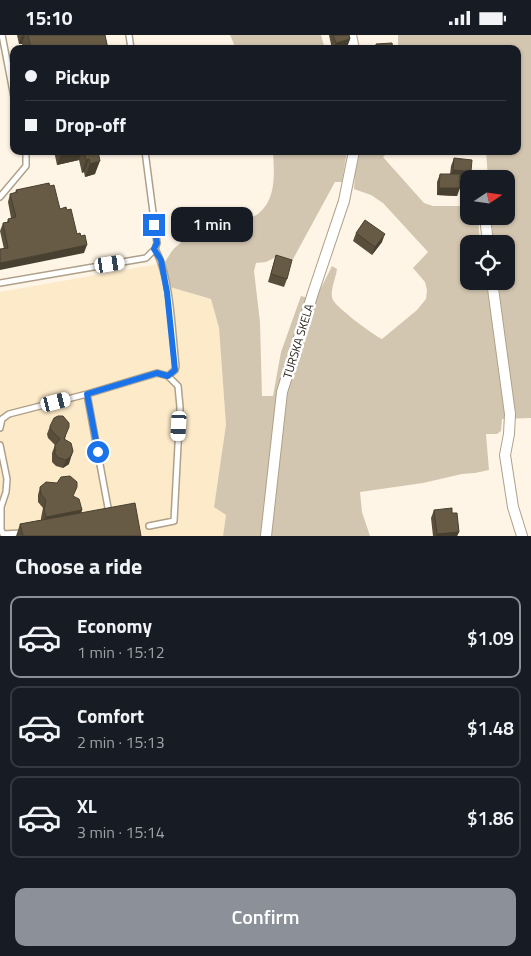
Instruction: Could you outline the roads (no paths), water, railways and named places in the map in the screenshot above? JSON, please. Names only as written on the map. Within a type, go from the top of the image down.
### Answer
[{"type":"street","name":"TURSKA SKELA","points":[[266,536],[282,392],[312,293],[344,201],[353,155]]},
{"type":"street","points":[[493,290],[510,414],[505,455],[507,475],[512,507],[522,536]]},
{"type":"lane","points":[[2,35],[10,76]]},
{"type":"lane","points":[[0,197],[26,166],[26,155]]},
{"type":"lane","points":[[0,283],[146,258],[157,243],[146,155]]},
{"type":"lane","points":[[154,249],[161,260],[167,292],[176,367],[168,376]]},
{"type":"lane","points":[[0,428],[2,419],[9,414],[87,394],[157,373],[168,376],[178,386],[180,407],[174,521],[149,526]]},
{"type":"lane","points":[[87,394],[110,517]]},
{"type":"lane","points":[[0,445],[7,479],[6,492],[1,507],[3,534],[29,532]]}]
